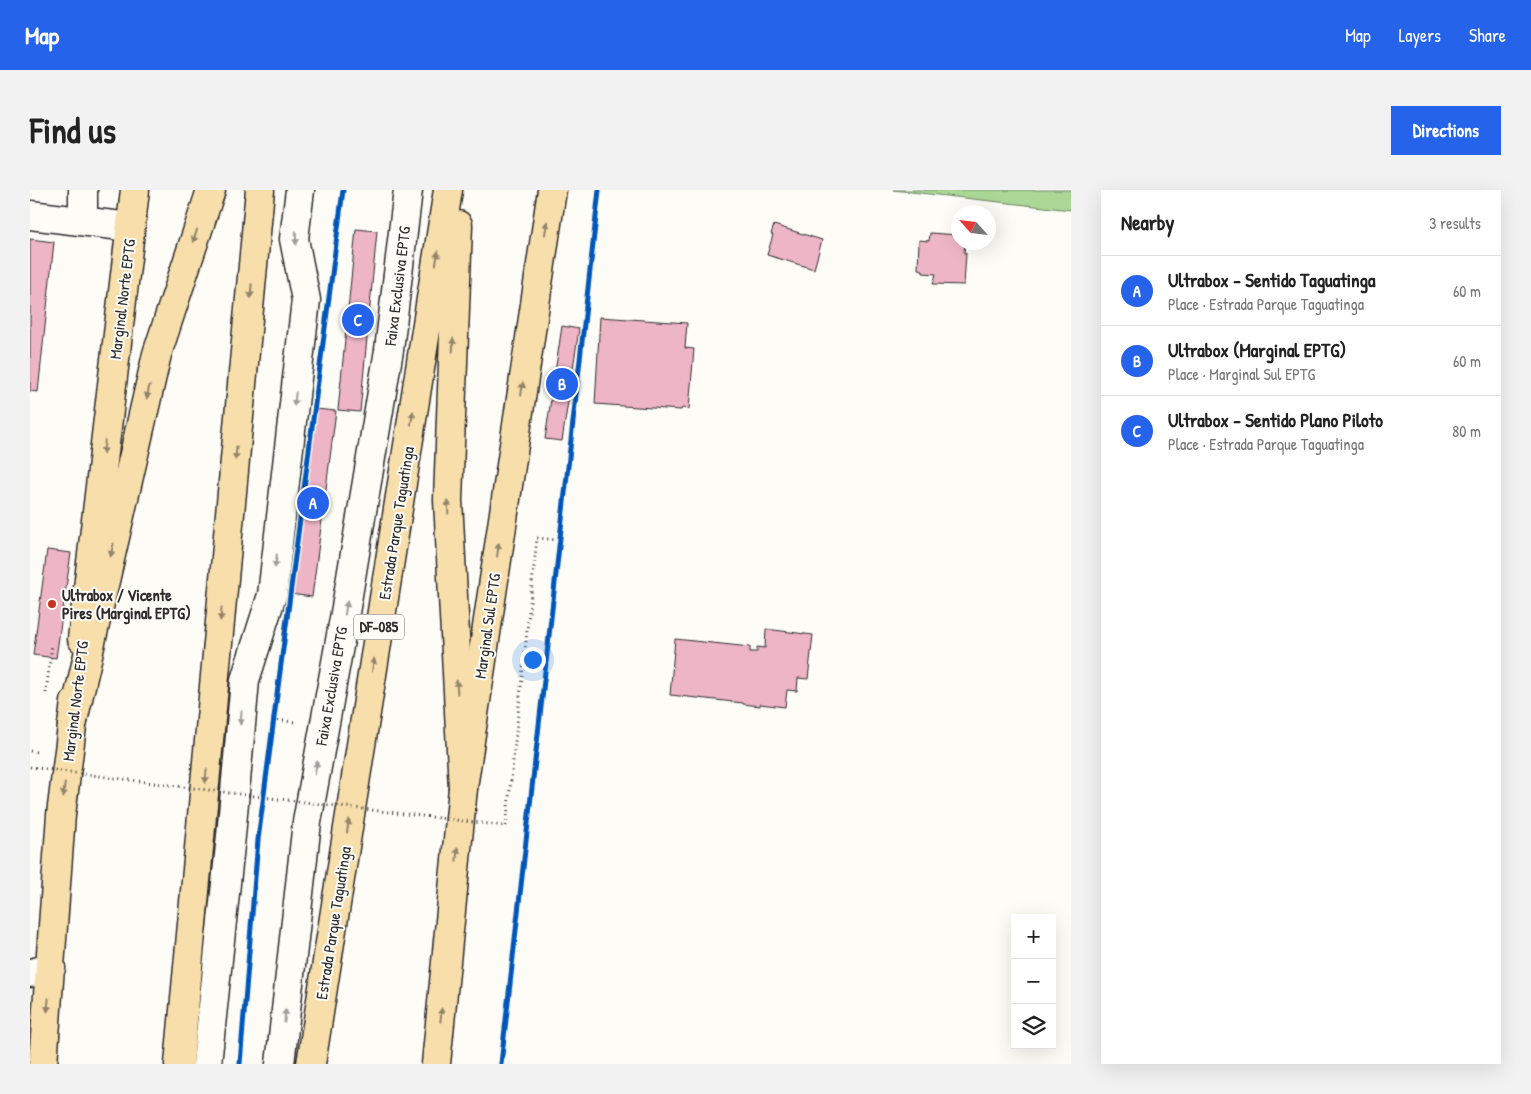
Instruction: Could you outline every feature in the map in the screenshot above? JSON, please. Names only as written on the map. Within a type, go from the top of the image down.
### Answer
[{"type":"main road","name":"Marginal Norte EPTG","points":[[43,1064],[40,970],[72,725],[135,190]]},
{"type":"main road","points":[[72,725],[156,354],[211,190]]},
{"type":"main road","points":[[179,1064],[260,190]]},
{"type":"main road","name":"Estrada Parque Taguatinga","points":[[311,1064],[448,190]]},
{"type":"main road","points":[[459,190],[448,500],[463,788]]},
{"type":"main road","name":"Marginal Sul EPTG","points":[[436,1064],[463,788],[552,190]]},
{"type":"lane","points":[[83,190],[83,221]]},
{"type":"lane","points":[[207,1064],[245,680],[272,595],[306,300],[294,239],[300,190]]},
{"type":"lane","name":"Faixa Exclusiva EPTG","points":[[280,1064],[307,822],[345,613],[389,350],[408,190]]},
{"type":"lane","points":[[30,215],[130,227]]},
{"type":"path","points":[[558,550],[560,531]]},
{"type":"path","points":[[30,767],[506,826],[537,538],[559,540]]},
{"type":"path","points":[[272,730],[275,711]]},
{"type":"path","points":[[30,751],[38,752]]},
{"type":"path","points":[[263,803],[264,794]]},
{"type":"green space","points":[[893,190],[1071,190],[1071,210]]},
{"type":"building","points":[[774,225],[822,240],[814,269],[767,255]]},
{"type":"building","points":[[356,229],[377,231],[360,412],[338,410]]},
{"type":"building","points":[[930,233],[951,234],[951,250],[964,250],[964,253],[966,253],[964,285],[933,284],[936,274],[923,273],[923,270],[918,269],[919,240],[929,241]]},
{"type":"building","points":[[30,239],[54,242],[38,392],[30,391]]},
{"type":"building","points":[[600,317],[687,323],[685,348],[694,349],[689,409],[595,404]]},
{"type":"building","points":[[562,326],[579,329],[562,441],[545,439]]},
{"type":"building","points":[[316,409],[336,411],[312,597],[291,594]]},
{"type":"building","name":"Ultrabox / Vicente Pires (Marginal EPTG)","points":[[47,550],[71,553],[56,658],[33,655]]},
{"type":"building","points":[[766,629],[813,635],[808,679],[798,678],[797,691],[787,690],[785,707],[760,704],[760,706],[670,695],[675,639],[750,647],[750,652],[757,652],[757,647],[765,648]]},
{"type":"cycle path","points":[[240,1064],[258,840],[343,190]]},
{"type":"cycle path","points":[[501,1064],[599,190]]},
{"type":"place","name":"Ultrabox - Sentido Plano Piloto","points":[[358,320]]},
{"type":"place","name":"Ultrabox (Marginal EPTG)","points":[[562,384]]},
{"type":"place","name":"Ultrabox - Sentido Taguatinga","points":[[313,503]]},
{"type":"place","name":"Ultrabox / Vicente Pires (Marginal EPTG)","points":[[52,604]]}]
